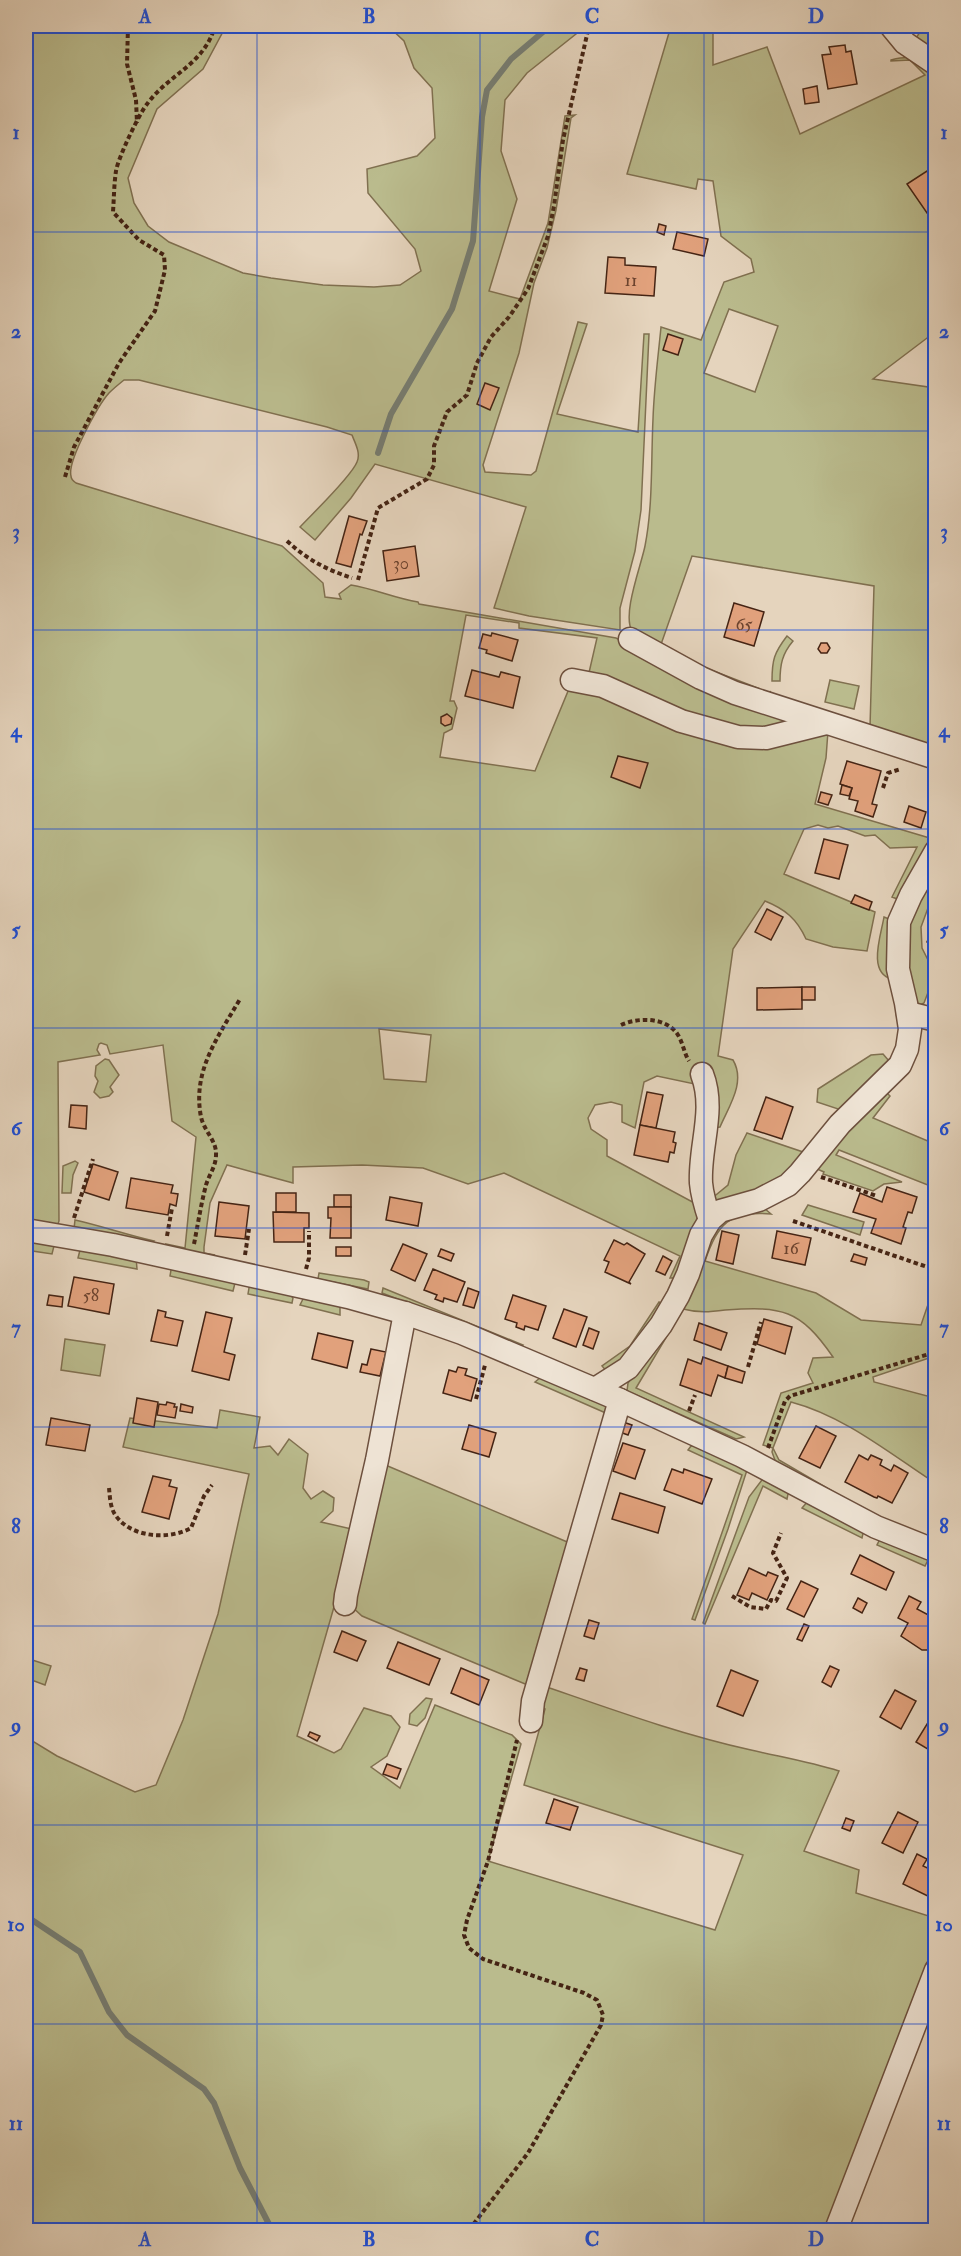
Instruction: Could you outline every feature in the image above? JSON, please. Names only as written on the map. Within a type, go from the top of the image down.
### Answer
[{"type":"street","points":[[891,26],[905,43],[936,64]]},
{"type":"street","points":[[630,639],[701,678],[735,693],[936,758]]},
{"type":"street","points":[[572,680],[603,687],[681,721],[738,737],[766,738],[826,723]]},
{"type":"street","points":[[595,1389],[628,1368],[661,1325],[688,1275],[700,1235],[710,1220],[720,1211],[775,1193],[788,1185],[840,1124],[900,1065],[907,1049],[910,1029],[898,969],[899,922],[911,895],[936,852]]},
{"type":"street","points":[[908,1013],[936,1020]]},
{"type":"street","points":[[702,1074],[709,1101],[701,1182],[710,1220]]},
{"type":"street","points":[[26,1230],[92,1240],[348,1297],[405,1313],[462,1333],[620,1400],[758,1464],[876,1527],[936,1551]]},
{"type":"street","points":[[345,1604],[377,1460],[405,1313]]},
{"type":"street","points":[[531,1721],[533,1701],[620,1400]]},
{"type":"street","points":[[836,2230],[936,1970]]},
{"type":"path","points":[[128,26],[127,64],[136,100],[137,123]]},
{"type":"path","points":[[65,477],[74,447],[118,363],[155,311],[165,270],[164,255],[139,240],[113,212],[116,169],[147,104],[172,78],[201,55],[211,40],[215,26]]},
{"type":"path","points":[[358,580],[378,508],[427,479],[434,465],[434,446],[447,412],[467,395],[477,363],[491,337],[509,317],[528,289],[548,236],[563,140],[589,26]]},
{"type":"path","points":[[287,541],[307,559],[352,578]]},
{"type":"path","points":[[884,788],[888,773],[907,768]]},
{"type":"path","points":[[190,1262],[207,1183],[216,1156],[214,1142],[201,1117],[200,1080],[218,1038],[240,999]]},
{"type":"path","points":[[621,1025],[640,1019],[668,1025],[676,1032],[690,1063],[702,1074]]},
{"type":"path","points":[[74,1220],[93,1159]]},
{"type":"path","points":[[821,1177],[877,1196]]},
{"type":"path","points":[[165,1244],[172,1208]]},
{"type":"path","points":[[793,1221],[936,1270]]},
{"type":"path","points":[[244,1260],[249,1229]]},
{"type":"path","points":[[306,1271],[309,1258],[309,1231]]},
{"type":"path","points":[[748,1367],[761,1322]]},
{"type":"path","points":[[758,1464],[768,1447],[785,1401],[790,1396],[936,1352]]},
{"type":"path","points":[[476,1399],[487,1359]]},
{"type":"path","points":[[689,1412],[695,1395]]},
{"type":"path","points":[[109,1488],[114,1514],[123,1523],[143,1533],[162,1536],[179,1534],[191,1528],[204,1496],[212,1485]]},
{"type":"path","points":[[732,1596],[750,1607],[766,1609],[771,1600],[776,1601],[787,1578],[773,1552],[781,1533]]},
{"type":"path","points":[[469,2230],[528,2153],[586,2055],[601,2025],[603,2014],[597,2000],[584,1993],[483,1959],[470,1948],[464,1935],[488,1861],[517,1740]]},
{"type":"green space","points":[[26,26],[226,26],[203,69],[157,109],[128,178],[134,203],[148,226],[169,242],[243,273],[323,285],[374,287],[400,285],[421,271],[415,249],[368,193],[367,169],[417,156],[435,138],[432,88],[414,68],[404,41],[388,26],[586,26],[527,73],[505,100],[501,151],[517,199],[489,291],[520,299],[548,223],[565,116],[575,115],[571,118],[556,210],[547,248],[534,283],[519,353],[483,465],[485,472],[531,475],[536,471],[578,322],[587,324],[557,414],[638,432],[644,334],[649,334],[641,510],[635,551],[620,608],[620,630],[529,616],[494,608],[526,507],[375,464],[351,498],[315,540],[300,527],[347,477],[358,459],[352,435],[327,427],[139,380],[124,380],[109,393],[98,408],[74,458],[71,478],[76,483],[282,546],[323,583],[325,597],[341,599],[339,594],[351,585],[419,604],[616,638],[727,694],[799,721],[799,726],[769,731],[742,731],[690,718],[588,677],[597,638],[519,628],[519,623],[466,615],[450,701],[454,701],[457,708],[452,729],[444,733],[440,757],[535,771],[571,684],[611,694],[672,723],[734,740],[763,743],[783,741],[819,730],[828,731],[826,758],[815,804],[933,839],[900,900],[892,897],[917,847],[890,848],[875,835],[865,836],[838,826],[828,828],[818,825],[804,829],[784,874],[875,912],[867,951],[833,947],[806,939],[790,916],[765,901],[733,949],[718,1056],[733,1060],[738,1077],[735,1094],[720,1127],[711,1128],[714,1088],[657,1076],[644,1082],[635,1128],[622,1122],[622,1105],[611,1102],[595,1105],[588,1118],[591,1129],[607,1140],[607,1156],[700,1206],[701,1218],[691,1238],[683,1273],[679,1278],[670,1278],[680,1256],[504,1173],[468,1184],[423,1168],[362,1165],[293,1167],[293,1183],[227,1165],[210,1203],[204,1247],[204,1253],[215,1255],[208,1257],[167,1248],[166,1244],[185,1248],[196,1137],[172,1121],[163,1045],[110,1054],[107,1045],[101,1043],[97,1050],[100,1055],[58,1062],[59,1221],[57,1227],[26,1222]],"holes":[[[379,1029],[431,1035],[426,1082],[384,1079]]]},
{"type":"green space","points":[[671,26],[711,26],[713,65],[767,47],[800,134],[925,75],[910,60],[891,60],[914,58],[935,70],[935,332],[873,379],[935,388],[935,750],[869,733],[779,704],[771,696],[770,691],[773,697],[870,727],[874,586],[692,556],[659,650],[758,688],[748,693],[668,657],[639,639],[632,631],[629,613],[645,546],[649,515],[655,384],[661,327],[701,340],[724,282],[754,272],[751,259],[721,236],[713,181],[698,179],[696,189],[627,174]],"holes":[[[729,309],[778,326],[755,392],[704,373]]]},
{"type":"green space","points":[[924,26],[935,26],[935,58],[914,41]]},
{"type":"green space","points":[[787,636],[793,641],[782,660],[780,681],[772,681],[775,657]]},
{"type":"green space","points":[[830,680],[859,686],[854,709],[825,702]]},
{"type":"green space","points":[[935,861],[935,889],[921,927],[922,948],[935,974],[924,1003],[918,1006],[912,1000],[905,927]]},
{"type":"green space","points":[[884,917],[889,919],[892,979],[884,975],[878,961]]},
{"type":"green space","points":[[883,1054],[889,1061],[841,1110],[817,1102],[818,1089],[871,1055]]},
{"type":"green space","points":[[105,1059],[109,1060],[119,1075],[110,1087],[113,1092],[109,1096],[100,1098],[94,1092],[98,1081],[95,1076],[96,1066]]},
{"type":"green space","points":[[886,1092],[890,1096],[873,1118],[935,1144],[935,1193],[929,1190],[928,1185],[839,1150],[836,1155],[902,1182],[884,1184],[873,1191],[823,1174],[824,1172],[817,1169],[842,1131]]},
{"type":"green space","points":[[747,1133],[806,1153],[789,1177],[719,1207],[711,1199],[728,1185],[736,1155]]},
{"type":"green space","points":[[75,1161],[78,1163],[73,1175],[71,1193],[62,1193],[63,1166]]},
{"type":"green space","points":[[808,1205],[864,1222],[860,1235],[802,1215]]},
{"type":"green space","points":[[764,1208],[771,1214],[745,1214],[727,1222],[715,1237],[705,1261],[816,1293],[861,1320],[921,1325],[935,1284],[935,1356],[873,1377],[874,1382],[935,1398],[935,1483],[848,1426],[811,1408],[791,1402],[773,1448],[763,1445],[781,1393],[813,1383],[808,1373],[813,1358],[833,1357],[810,1329],[799,1320],[776,1310],[745,1309],[704,1312],[683,1309],[636,1388],[744,1437],[736,1439],[627,1391],[628,1383],[679,1307],[702,1248],[726,1216]]},
{"type":"green space","points":[[75,1220],[154,1241],[151,1244],[74,1229]]},
{"type":"green space","points":[[26,1238],[55,1242],[52,1254],[26,1250]]},
{"type":"green space","points":[[81,1246],[136,1257],[137,1269],[78,1258]]},
{"type":"green space","points":[[172,1264],[235,1283],[233,1291],[170,1276]]},
{"type":"green space","points":[[319,1273],[364,1280],[369,1282],[368,1289],[318,1279]]},
{"type":"green space","points":[[250,1282],[288,1291],[293,1298],[292,1303],[248,1294]]},
{"type":"green space","points":[[383,1288],[523,1345],[521,1347],[382,1293]]},
{"type":"green space","points":[[309,1296],[340,1304],[340,1315],[300,1305],[303,1299]]},
{"type":"green space","points":[[659,1302],[667,1306],[645,1337],[608,1373],[602,1366],[630,1346]]},
{"type":"green space","points":[[65,1339],[105,1345],[100,1376],[61,1370]]},
{"type":"green space","points":[[541,1377],[607,1403],[608,1414],[535,1382]]},
{"type":"green space","points":[[220,1410],[260,1417],[254,1448],[270,1446],[278,1455],[289,1439],[308,1454],[303,1488],[311,1499],[323,1491],[334,1498],[333,1511],[321,1522],[356,1530],[297,1736],[334,1753],[341,1749],[364,1708],[391,1716],[400,1727],[387,1756],[371,1767],[400,1788],[435,1705],[512,1735],[521,1744],[488,1861],[715,1930],[743,1855],[524,1785],[545,1709],[536,1706],[541,1685],[698,1736],[839,1771],[804,1851],[859,1870],[856,1893],[935,1918],[936,1960],[833,2230],[26,2230],[26,1737],[57,1756],[135,1792],[156,1785],[183,1720],[218,1614],[249,1474],[123,1447],[130,1418],[217,1428]]},
{"type":"green space","points":[[691,1446],[702,1446],[748,1467],[695,1620],[692,1619],[742,1475],[688,1450]]},
{"type":"green space","points":[[773,1448],[779,1460],[856,1505],[776,1463]]},
{"type":"green space","points":[[383,1464],[572,1544],[530,1686],[362,1616],[349,1604]]},
{"type":"green space","points":[[765,1476],[789,1489],[787,1499],[763,1486],[705,1624],[703,1623],[749,1497]]},
{"type":"green space","points":[[809,1500],[864,1529],[862,1538],[802,1508]]},
{"type":"green space","points":[[881,1537],[930,1556],[925,1566],[877,1545]]},
{"type":"green space","points":[[26,1658],[51,1666],[45,1685],[26,1678]]},
{"type":"green space","points":[[426,1698],[432,1699],[425,1718],[417,1726],[409,1724],[410,1714]]},
{"type":"building","points":[[845,45],[846,52],[851,51],[857,84],[828,89],[822,55],[831,54],[829,47]]},
{"type":"building","points":[[817,86],[819,102],[805,104],[803,89]]},
{"type":"building","points":[[927,171],[936,182],[936,207],[927,213],[907,184]]},
{"type":"building","points":[[659,224],[666,226],[664,235],[657,232]]},
{"type":"building","points":[[677,232],[708,239],[704,256],[673,249]]},
{"type":"building","points":[[608,257],[625,258],[625,265],[656,267],[654,296],[605,293]]},
{"type":"building","points":[[668,334],[683,339],[678,355],[663,350]]},
{"type":"building","points":[[485,383],[499,388],[490,410],[477,404]]},
{"type":"building","points":[[349,516],[367,521],[362,535],[360,534],[351,567],[336,563]]},
{"type":"building","points":[[415,546],[419,576],[387,581],[383,551]]},
{"type":"building","points":[[734,603],[764,612],[754,646],[724,637]]},
{"type":"building","points":[[492,633],[518,640],[512,661],[486,653],[487,650],[479,648],[483,634],[491,636]]},
{"type":"building","points":[[821,643],[827,643],[830,648],[827,653],[821,653],[818,649]]},
{"type":"building","points":[[472,670],[499,677],[501,672],[520,677],[513,708],[465,696]]},
{"type":"building","points":[[447,714],[452,718],[451,724],[445,726],[441,723],[441,717]]},
{"type":"building","points":[[618,756],[648,763],[640,788],[611,777]]},
{"type":"building","points":[[847,761],[881,771],[872,804],[877,805],[873,817],[855,811],[858,801],[849,799],[852,788],[840,784]]},
{"type":"building","points":[[842,785],[852,788],[849,796],[840,794]]},
{"type":"building","points":[[821,792],[832,795],[828,805],[818,802]]},
{"type":"building","points":[[909,806],[926,812],[921,828],[904,822]]},
{"type":"building","points":[[824,839],[848,845],[839,879],[815,873]]},
{"type":"building","points":[[855,895],[872,902],[869,910],[851,903]]},
{"type":"building","points":[[767,909],[783,917],[771,940],[755,932]]},
{"type":"building","points":[[936,925],[936,946],[927,942]]},
{"type":"building","points":[[802,987],[802,1009],[757,1010],[757,988]]},
{"type":"building","points":[[802,987],[815,987],[815,1000],[802,1000]]},
{"type":"building","points":[[647,1092],[663,1095],[656,1128],[640,1125]]},
{"type":"building","points":[[766,1097],[793,1107],[782,1139],[754,1130]]},
{"type":"building","points":[[71,1105],[87,1106],[86,1129],[69,1127]]},
{"type":"building","points":[[640,1125],[675,1132],[674,1153],[670,1152],[668,1162],[634,1155]]},
{"type":"building","points":[[93,1164],[118,1172],[109,1200],[84,1192]]},
{"type":"building","points":[[131,1178],[173,1185],[171,1193],[178,1194],[176,1206],[170,1204],[168,1215],[126,1208]]},
{"type":"building","points":[[887,1187],[917,1197],[912,1213],[908,1212],[901,1244],[871,1233],[876,1219],[853,1212],[860,1193],[882,1202]]},
{"type":"building","points":[[276,1193],[296,1193],[296,1212],[276,1212]]},
{"type":"building","points":[[334,1195],[351,1195],[351,1207],[334,1207]]},
{"type":"building","points":[[390,1197],[422,1203],[418,1226],[386,1220]]},
{"type":"building","points":[[219,1202],[249,1206],[245,1239],[215,1236]]},
{"type":"building","points":[[328,1207],[351,1207],[351,1238],[330,1238],[331,1218],[328,1218]]},
{"type":"building","points":[[273,1212],[309,1213],[309,1228],[304,1228],[304,1242],[274,1242]]},
{"type":"building","points":[[722,1231],[739,1235],[733,1264],[716,1260]]},
{"type":"building","points":[[777,1231],[811,1238],[805,1265],[772,1258]]},
{"type":"building","points":[[614,1240],[624,1245],[627,1243],[645,1254],[629,1282],[631,1284],[605,1272],[609,1262],[604,1260]]},
{"type":"building","points":[[403,1244],[427,1254],[415,1281],[391,1270]]},
{"type":"building","points":[[336,1247],[351,1247],[351,1256],[336,1256]]},
{"type":"building","points":[[441,1249],[454,1254],[451,1261],[438,1256]]},
{"type":"building","points":[[854,1254],[867,1258],[865,1265],[851,1261]]},
{"type":"building","points":[[663,1256],[672,1261],[665,1275],[656,1271]]},
{"type":"building","points":[[433,1269],[465,1282],[457,1302],[444,1298],[443,1302],[435,1299],[437,1295],[424,1290]]},
{"type":"building","points":[[74,1277],[114,1284],[109,1314],[68,1306]]},
{"type":"building","points":[[26,1283],[33,1284],[30,1296],[26,1295]]},
{"type":"building","points":[[468,1288],[479,1292],[474,1308],[463,1305]]},
{"type":"building","points":[[49,1295],[63,1297],[62,1307],[47,1305]]},
{"type":"building","points":[[513,1295],[546,1306],[538,1330],[525,1326],[524,1330],[516,1327],[517,1323],[505,1319]]},
{"type":"building","points":[[564,1309],[587,1317],[576,1347],[553,1338]]},
{"type":"building","points":[[158,1310],[166,1312],[165,1317],[183,1321],[177,1346],[151,1341]]},
{"type":"building","points":[[206,1312],[232,1318],[224,1352],[235,1355],[229,1380],[192,1371]]},
{"type":"building","points":[[764,1319],[792,1327],[785,1354],[757,1344]]},
{"type":"building","points":[[699,1323],[727,1333],[721,1350],[694,1340]]},
{"type":"building","points":[[589,1328],[599,1332],[593,1349],[583,1345]]},
{"type":"building","points":[[318,1333],[353,1341],[347,1368],[312,1359]]},
{"type":"building","points":[[371,1349],[386,1352],[380,1376],[360,1372],[362,1364],[367,1365]]},
{"type":"building","points":[[703,1357],[728,1366],[725,1378],[718,1375],[711,1396],[680,1385],[688,1359],[701,1364]]},
{"type":"building","points":[[728,1366],[745,1372],[742,1383],[725,1378]]},
{"type":"building","points":[[458,1367],[467,1369],[465,1375],[477,1379],[471,1401],[443,1393],[449,1370],[456,1372]]},
{"type":"building","points":[[137,1398],[158,1402],[154,1427],[133,1423]]},
{"type":"building","points":[[167,1402],[177,1407],[175,1418],[157,1415],[159,1404],[166,1405]]},
{"type":"building","points":[[181,1404],[193,1407],[192,1413],[180,1411]]},
{"type":"building","points":[[51,1418],[90,1425],[85,1451],[46,1445]]},
{"type":"building","points":[[620,1421],[632,1425],[628,1435],[617,1431]]},
{"type":"building","points":[[469,1425],[496,1433],[489,1457],[462,1449]]},
{"type":"building","points":[[816,1426],[836,1436],[820,1468],[799,1458]]},
{"type":"building","points":[[623,1443],[645,1450],[635,1479],[613,1471]]},
{"type":"building","points":[[859,1455],[868,1460],[871,1455],[882,1460],[880,1465],[891,1471],[894,1465],[908,1473],[892,1503],[878,1496],[874,1497],[845,1482]]},
{"type":"building","points":[[672,1469],[683,1473],[684,1469],[712,1479],[702,1504],[664,1490]]},
{"type":"building","points":[[153,1476],[171,1480],[169,1486],[177,1488],[169,1519],[142,1512]]},
{"type":"building","points":[[620,1493],[665,1507],[658,1533],[612,1519]]},
{"type":"building","points":[[860,1555],[894,1572],[886,1590],[851,1574]]},
{"type":"building","points":[[749,1568],[766,1576],[768,1572],[778,1576],[767,1600],[752,1593],[749,1600],[737,1595]]},
{"type":"building","points":[[801,1581],[818,1589],[804,1617],[787,1609]]},
{"type":"building","points":[[909,1596],[921,1602],[917,1609],[936,1619],[936,1637],[928,1650],[922,1650],[901,1636],[908,1623],[898,1618]]},
{"type":"building","points":[[858,1598],[867,1603],[862,1613],[853,1608]]},
{"type":"building","points":[[589,1620],[599,1623],[594,1639],[584,1636]]},
{"type":"building","points":[[804,1624],[809,1626],[802,1641],[797,1639]]},
{"type":"building","points":[[342,1631],[366,1641],[357,1661],[334,1652]]},
{"type":"building","points":[[398,1642],[440,1659],[429,1685],[387,1668]]},
{"type":"building","points":[[830,1666],[839,1670],[831,1687],[822,1682]]},
{"type":"building","points":[[461,1668],[489,1680],[479,1705],[451,1693]]},
{"type":"building","points":[[580,1668],[587,1670],[584,1681],[576,1679]]},
{"type":"building","points":[[731,1670],[758,1681],[743,1716],[717,1706]]},
{"type":"building","points":[[895,1690],[916,1701],[901,1729],[880,1717]]},
{"type":"building","points":[[932,1716],[936,1718],[936,1754],[916,1742]]},
{"type":"building","points":[[310,1732],[320,1736],[317,1741],[308,1736]]},
{"type":"building","points":[[387,1764],[401,1769],[397,1779],[383,1774]]},
{"type":"building","points":[[554,1799],[578,1807],[570,1830],[546,1823]]},
{"type":"building","points":[[898,1812],[918,1822],[903,1853],[882,1843]]},
{"type":"building","points":[[846,1818],[854,1821],[850,1831],[842,1828]]},
{"type":"building","points":[[917,1854],[927,1859],[923,1866],[936,1872],[936,1900],[903,1884]]},
{"type":"waterway","points":[[378,453],[391,414],[452,309],[473,241],[482,117],[487,90],[511,59],[550,26]]},
{"type":"waterway","points":[[26,1916],[80,1952],[109,2012],[127,2035],[204,2089],[214,2103],[240,2168],[272,2230]]}]
